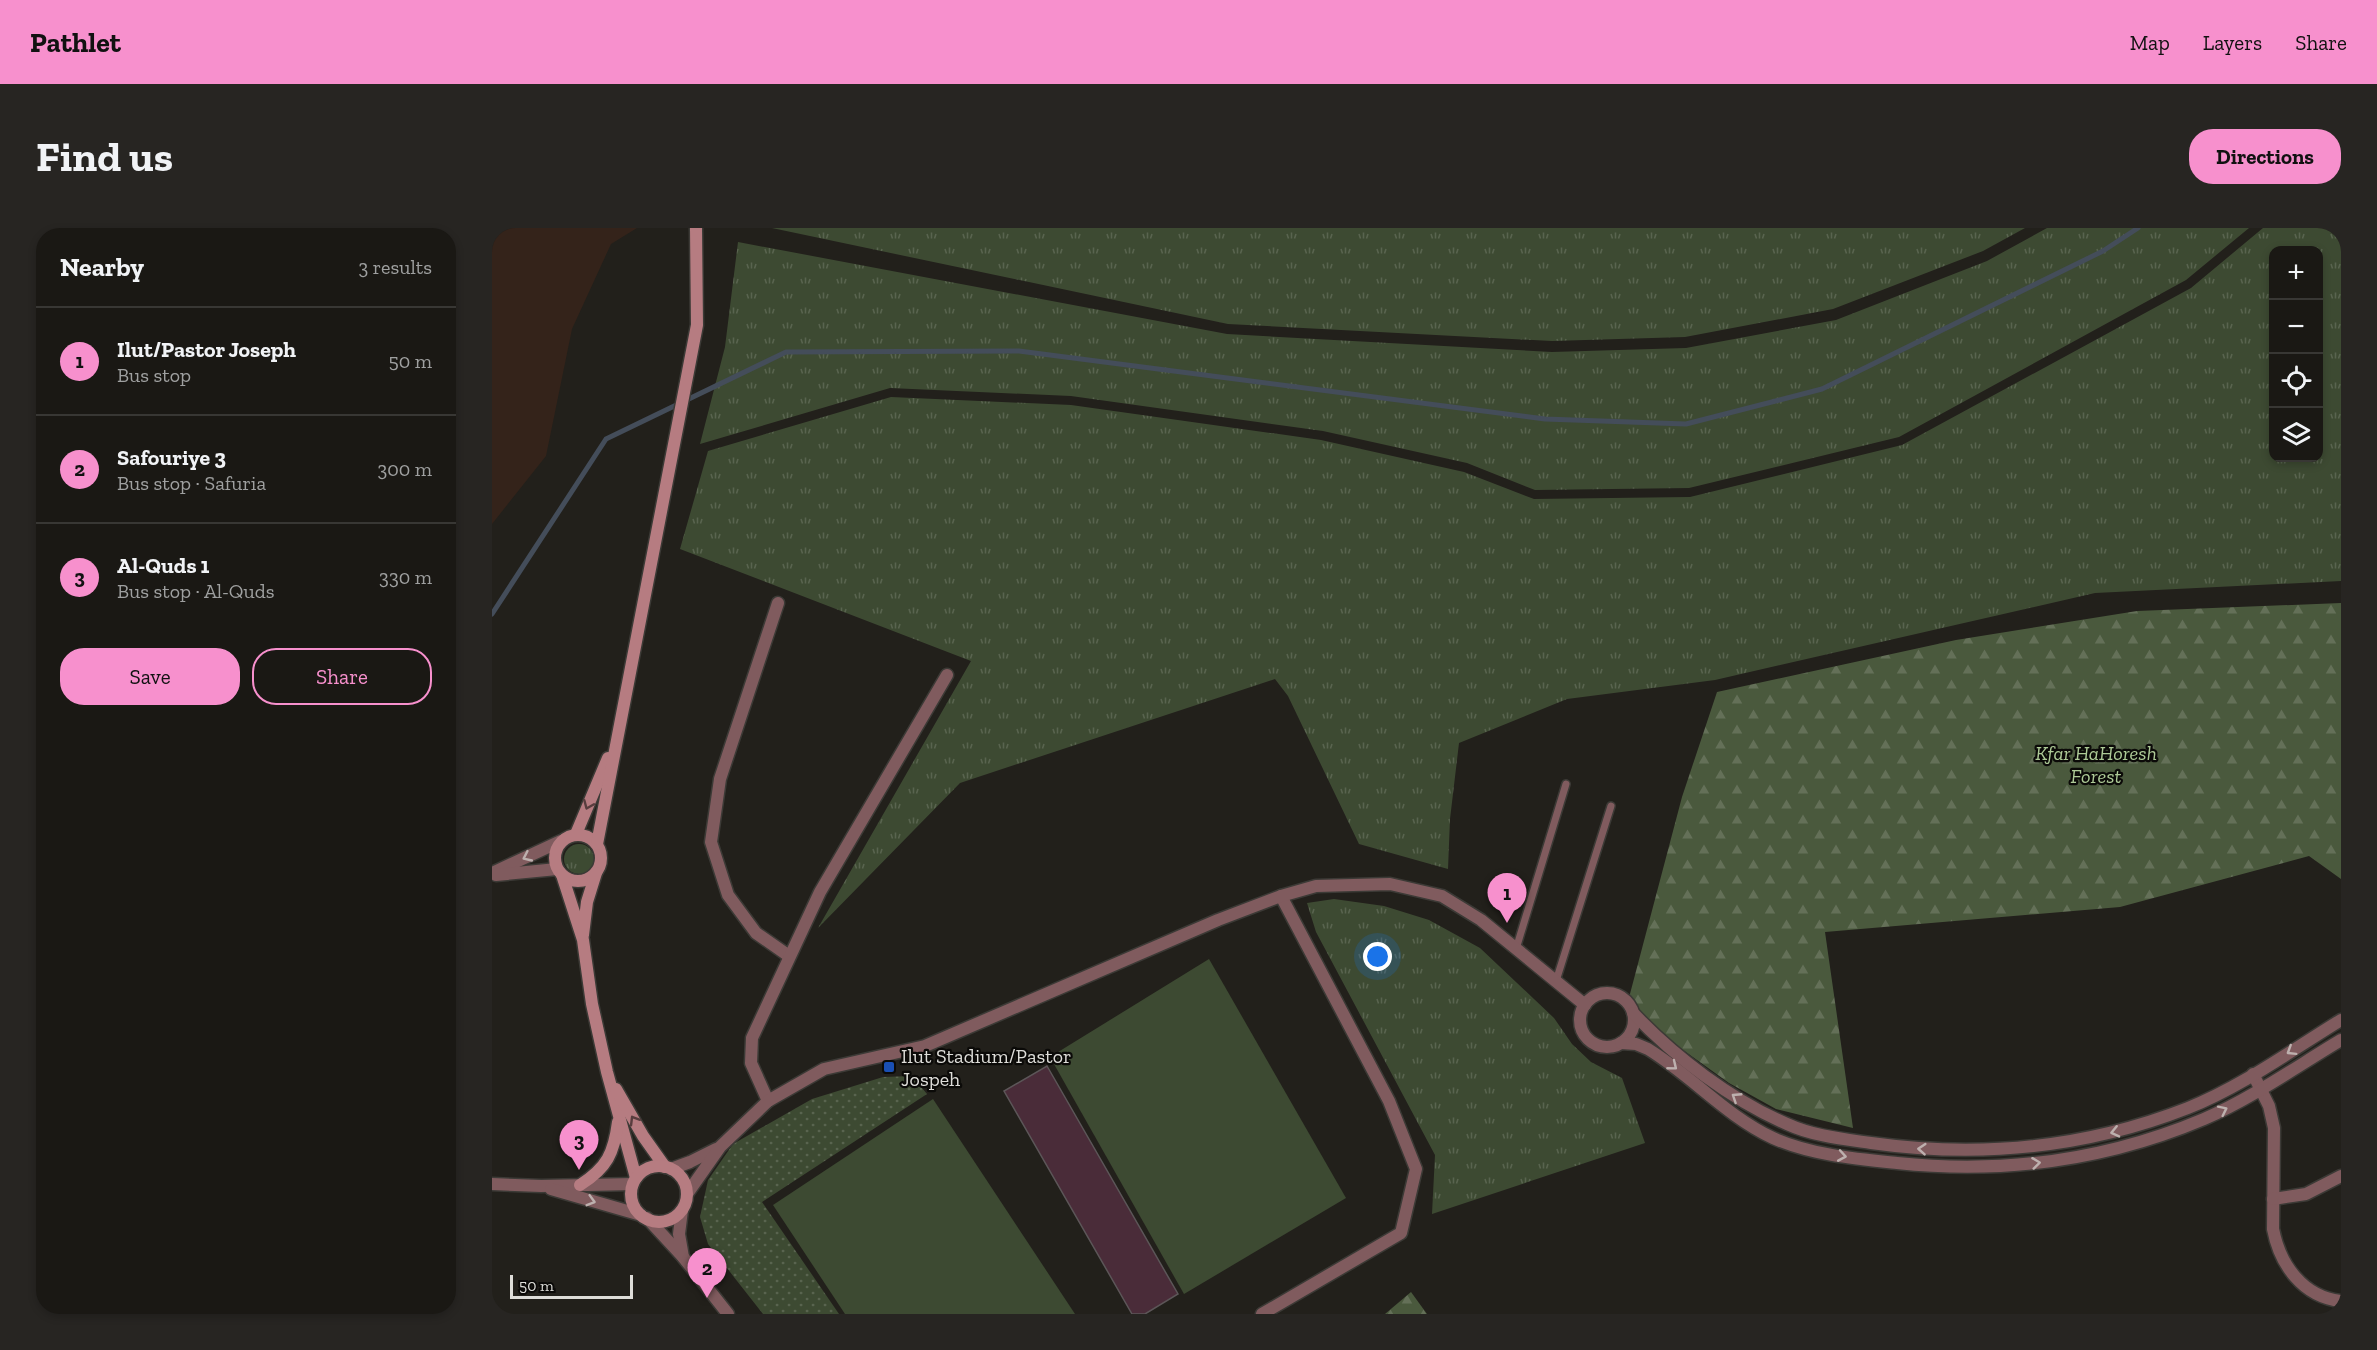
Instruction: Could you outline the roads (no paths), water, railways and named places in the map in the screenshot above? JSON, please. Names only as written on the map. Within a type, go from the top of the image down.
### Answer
[{"type":"main road","points":[[583,940],[587,902],[602,860],[597,844],[616,737],[697,325],[696,228]]},
{"type":"main road","points":[[576,834],[616,737]]},
{"type":"main road","points":[[597,844],[584,835],[576,834],[561,841],[554,855],[583,940],[592,1004],[607,1072],[618,1118],[635,1181],[632,1200],[644,1217],[662,1221],[670,1219],[682,1210],[687,1194],[681,1177],[668,1168],[643,1136],[607,1072]]},
{"type":"main road","points":[[560,872],[575,881],[582,881],[596,873]]},
{"type":"main road","points":[[580,1185],[601,1169],[609,1157],[615,1144],[618,1118]]},
{"type":"main road","points":[[635,1181],[649,1168],[668,1168]]},
{"type":"street","points":[[778,603],[720,779],[711,842],[728,895],[756,933],[789,956]]},
{"type":"street","points":[[768,1101],[751,1063],[752,1038],[820,892],[947,675]]},
{"type":"street","points":[[492,874],[561,841]]},
{"type":"street","points":[[492,874],[560,872]]},
{"type":"street","points":[[687,1194],[720,1147],[768,1101],[824,1069],[925,1046],[1218,920],[1281,896],[1317,886],[1390,884],[1442,896],[1481,920],[1585,1005]]},
{"type":"street","points":[[1262,1314],[1401,1233],[1416,1169],[1389,1101],[1281,896]]},
{"type":"street","points":[[1633,1013],[1632,1031],[1621,1043],[1612,1047],[1589,1040],[1583,1032],[1581,1023],[1585,1005],[1594,997],[1612,994],[1628,1003],[1633,1013],[1657,1036],[1720,1087],[1788,1125],[1812,1133],[1902,1148],[1967,1150],[2037,1146],[2127,1130],[2190,1107],[2253,1074],[2341,1020]]},
{"type":"street","points":[[1621,1043],[1636,1044],[1654,1052],[1732,1114],[1775,1139],[1822,1152],[1851,1157],[1928,1166],[1972,1167],[2032,1164],[2110,1150],[2145,1141],[2204,1119],[2341,1040]]},
{"type":"street","points":[[2253,1074],[2269,1106],[2274,1128],[2273,1229],[2276,1244],[2293,1275],[2305,1286],[2321,1296],[2341,1301]]},
{"type":"street","points":[[668,1168],[690,1162],[720,1147]]},
{"type":"street","points":[[2273,1199],[2306,1194],[2341,1176]]},
{"type":"street","points":[[492,1184],[541,1186],[635,1181]]},
{"type":"street","points":[[541,1186],[644,1217],[683,1257],[728,1314]]},
{"type":"street","points":[[682,1210],[679,1234],[683,1257]]},
{"type":"lane","points":[[1516,950],[1566,784]]},
{"type":"lane","points":[[1556,981],[1611,806]]},
{"type":"waterway","points":[[492,614],[606,439],[786,352],[1019,351],[1545,419],[1686,424],[1822,389],[2103,251],[2138,228]]},
{"type":"place","name":"Ilut/Pastor Joseph","points":[[1507,923]]},
{"type":"place","name":"Ilut Stadium/Pastor Jospeh","points":[[889,1067]]},
{"type":"place","name":"Al-Quds 1","points":[[579,1170]]},
{"type":"place","name":"Safouriye 3","points":[[707,1298]]},
{"type":"park label","name":"Kfar HaHoresh Forest","points":[[2096,764]]}]
